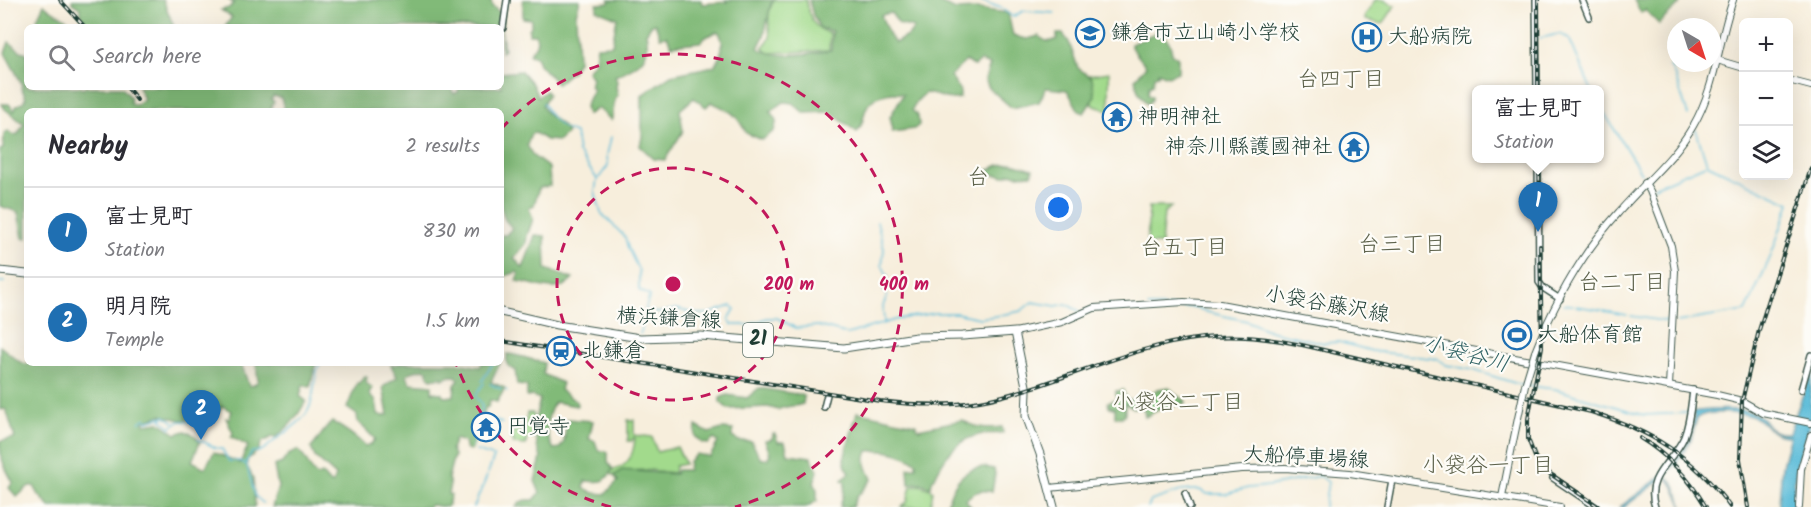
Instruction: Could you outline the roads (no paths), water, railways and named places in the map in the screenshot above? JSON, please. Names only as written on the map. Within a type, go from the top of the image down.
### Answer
[{"type":"main road","points":[[1721,45],[1733,0]]},
{"type":"main road","points":[[1721,61],[1739,67]]},
{"type":"main road","points":[[1502,497],[1525,385],[1535,352],[1560,300],[1594,241],[1678,148],[1695,123],[1706,101],[1714,72]]},
{"type":"main road","points":[[1793,81],[1811,86]]},
{"type":"main road","points":[[1645,183],[1671,246],[1675,271],[1669,386]]},
{"type":"main road","points":[[0,271],[24,274]]},
{"type":"main road","name":"小袋谷藤沢線","points":[[1016,332],[1062,322],[1094,308],[1184,302],[1220,304],[1693,390],[1731,398],[1760,412],[1811,423]]},
{"type":"main road","name":"横浜鎌倉線","points":[[504,313],[558,325],[640,338],[701,336],[844,348],[916,337],[1016,332]]},
{"type":"main road","points":[[1016,332],[1027,391],[1026,416],[1040,454],[1054,507]]},
{"type":"main road","points":[[1799,507],[1801,469],[1811,435]]},
{"type":"main road","name":"大船停車場線","points":[[1049,488],[1242,469],[1316,470],[1560,507]]},
{"type":"street","points":[[504,24],[507,0]]},
{"type":"street","points":[[1536,0],[1537,85]]},
{"type":"street","points":[[1582,0],[1589,17]]},
{"type":"street","points":[[1538,163],[1539,282],[1543,288],[1560,300]]},
{"type":"street","points":[[1801,390],[1811,355]]},
{"type":"street","points":[[1655,507],[1654,482],[1683,439],[1693,390]]},
{"type":"street","points":[[824,407],[827,395]]},
{"type":"street","points":[[1553,478],[1596,507]]},
{"type":"street","points":[[1387,507],[1392,480]]},
{"type":"street","points":[[1185,493],[1190,507]]},
{"type":"water","points":[[1811,372],[1811,420],[1797,465],[1794,507],[1779,507],[1782,466],[1790,436],[1774,433],[1758,419],[1727,413],[1702,415],[1697,418],[1691,440],[1678,462],[1666,476],[1674,484],[1683,507],[1673,485],[1665,477],[1624,507],[1620,507],[1670,467],[1691,437],[1694,414],[1687,413],[1721,410],[1748,411],[1759,416],[1772,430],[1789,433]]},
{"type":"waterway","points":[[979,0],[1001,8],[1013,17],[1023,11],[1055,13]]},
{"type":"waterway","points":[[1540,38],[1559,34],[1569,38],[1589,85]]},
{"type":"waterway","points":[[1673,72],[1688,115]]},
{"type":"waterway","points":[[543,103],[556,122],[575,133],[578,152],[597,179],[595,192],[601,213],[625,237],[639,271],[639,290],[650,296],[640,334]]},
{"type":"waterway","points":[[1604,113],[1641,173]]},
{"type":"waterway","points":[[1677,322],[1746,311],[1770,258],[1790,203],[1707,164],[1696,130]]},
{"type":"waterway","points":[[598,179],[608,166],[607,155],[611,137]]},
{"type":"waterway","points":[[1654,187],[1705,165]]},
{"type":"waterway","points":[[877,222],[884,249],[882,265],[888,277],[883,289],[887,296],[883,306],[884,323]]},
{"type":"waterway","points":[[0,282],[5,282]]},
{"type":"waterway","name":"小袋谷川","points":[[646,311],[658,313],[676,309],[709,314],[731,306],[735,309],[729,319],[732,325],[749,325],[767,318],[777,318],[796,328],[818,326],[848,334],[898,319],[935,313],[956,313],[980,318],[996,316],[1021,311],[1032,302],[1056,306],[1066,304],[1079,311]]},
{"type":"waterway","points":[[1563,304],[1573,305]]},
{"type":"waterway","points":[[1576,306],[1602,310]]},
{"type":"waterway","name":"小袋谷川","points":[[1148,307],[1195,307],[1247,321],[1270,331],[1324,343],[1339,342],[1372,351],[1437,359],[1446,365],[1473,370],[1524,386]]},
{"type":"waterway","points":[[1604,311],[1627,315]]},
{"type":"waterway","points":[[1631,316],[1669,322]]},
{"type":"waterway","points":[[263,503],[255,496],[246,462],[252,452],[266,448],[295,426],[306,414],[319,366]]},
{"type":"waterway","points":[[482,381],[491,366]]},
{"type":"waterway","points":[[476,394],[484,383]]},
{"type":"waterway","points":[[490,384],[501,389]]},
{"type":"waterway","name":"小袋谷川","points":[[1529,386],[1555,389],[1644,415],[1688,413]]},
{"type":"waterway","points":[[472,449],[482,408],[475,396]]},
{"type":"waterway","points":[[140,422],[146,418],[147,421],[161,417],[171,428],[181,421],[196,422]]},
{"type":"waterway","points":[[163,417],[174,422]]},
{"type":"waterway","points":[[486,418],[490,419]]},
{"type":"waterway","points":[[494,420],[502,423]]},
{"type":"waterway","points":[[198,439],[216,448]]},
{"type":"waterway","points":[[218,448],[222,449],[229,461],[240,461],[245,464]]},
{"type":"waterway","points":[[476,451],[492,456]]},
{"type":"waterway","points":[[488,473],[494,457]]},
{"type":"waterway","points":[[483,486],[487,476]]},
{"type":"waterway","points":[[1148,507],[1151,501],[1181,491],[1200,490],[1207,494],[1226,494],[1320,476],[1328,482],[1324,507]]},
{"type":"waterway","points":[[480,493],[482,487]]},
{"type":"waterway","points":[[474,507],[479,494]]},
{"type":"railway","points":[[60,0],[82,24]]},
{"type":"railway","points":[[1538,0],[1538,85]]},
{"type":"railway","points":[[129,90],[137,100]]},
{"type":"railway","points":[[1539,163],[1540,223]]},
{"type":"railway","points":[[1748,507],[1740,459],[1742,401],[1759,330],[1811,168]]},
{"type":"railway","points":[[1540,246],[1542,347],[1528,419],[1528,439],[1535,457],[1546,471],[1599,507]]},
{"type":"railway","points":[[504,341],[880,401],[930,405],[967,403],[1008,395],[1146,349],[1174,342],[1215,337],[1265,339],[1302,345],[1591,412],[1612,419],[1669,447],[1701,473],[1730,507]]},
{"type":"railway","points":[[1640,438],[1677,468],[1706,507]]},
{"type":"place","name":"鎌倉市立山崎小学校","points":[[1090,33]]},
{"type":"place","name":"大船病院","points":[[1367,37]]},
{"type":"place","name":"神明神社","points":[[1117,117]]},
{"type":"place","name":"神奈川縣護國神社","points":[[1354,147]]},
{"type":"place","name":"富士見町","points":[[1538,232]]},
{"type":"place","name":"大船体育館","points":[[1517,335]]},
{"type":"place","name":"北鎌倉","points":[[561,351]]},
{"type":"place","name":"円覚寺","points":[[486,427]]},
{"type":"place","name":"明月院","points":[[201,440]]},
{"type":"district","name":"台四丁目","points":[[1341,80]]},
{"type":"district","name":"台","points":[[978,178]]},
{"type":"district","name":"台三丁目","points":[[1402,245]]},
{"type":"district","name":"台五丁目","points":[[1184,248]]},
{"type":"district","name":"台二丁目","points":[[1622,283]]},
{"type":"district","name":"小袋谷二丁目","points":[[1178,403]]},
{"type":"district","name":"小袋谷一丁目","points":[[1488,466]]}]
